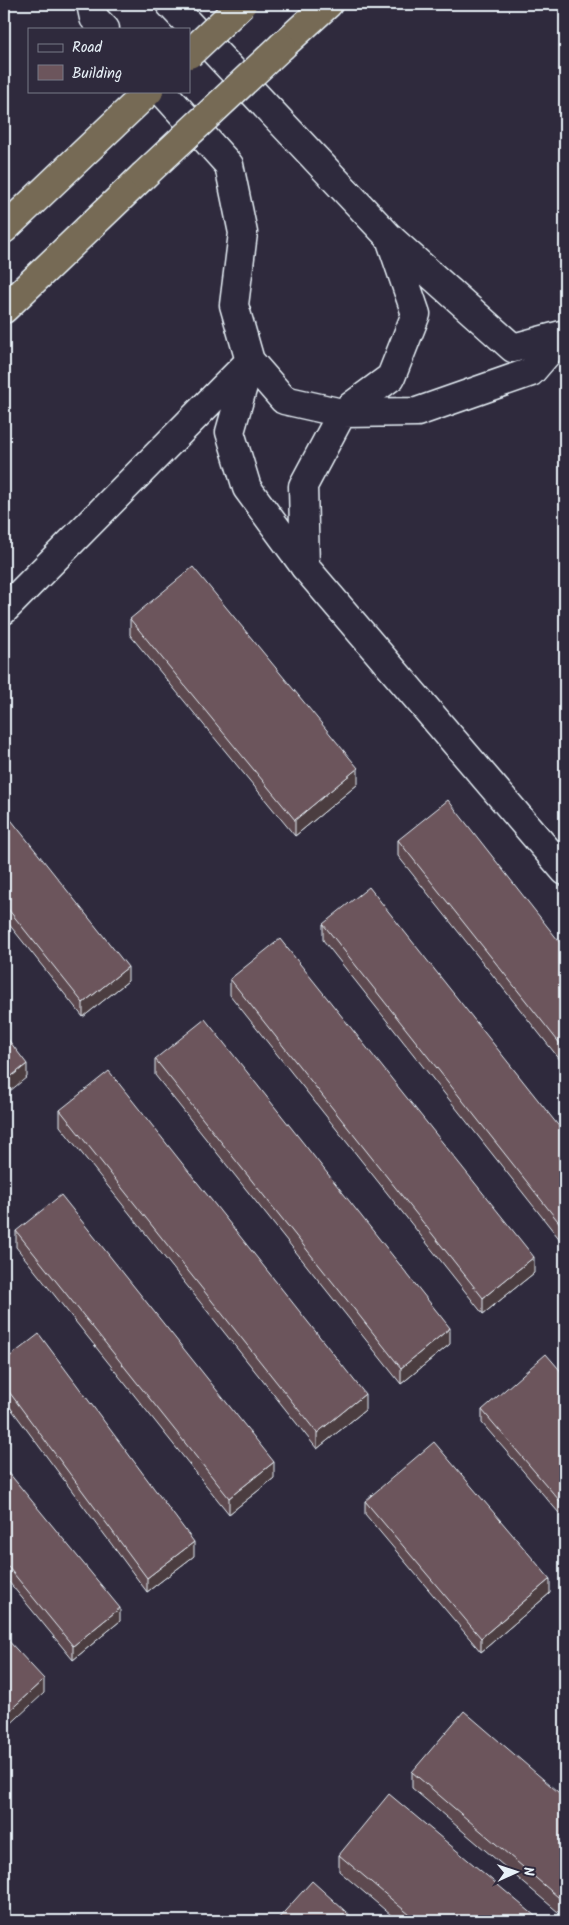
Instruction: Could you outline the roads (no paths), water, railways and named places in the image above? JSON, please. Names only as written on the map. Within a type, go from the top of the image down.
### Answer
[{"type":"highway","points":[[190,53],[242,4]]},
{"type":"highway","points":[[4,309],[143,176],[328,4]]},
{"type":"highway","points":[[4,229],[148,92]]},
{"type":"street","points":[[90,4],[94,18],[104,28]]},
{"type":"street","points":[[170,4],[390,238],[513,348],[563,335]]},
{"type":"street","points":[[163,92],[229,165],[242,233],[234,305],[250,360],[284,400],[342,413],[417,412],[531,372],[563,335]]},
{"type":"street","points":[[305,567],[303,486],[342,413],[391,377],[416,314],[390,238]]},
{"type":"street","points":[[250,360],[230,432],[248,488],[305,567],[565,871]]},
{"type":"street","points":[[4,610],[250,360]]}]
